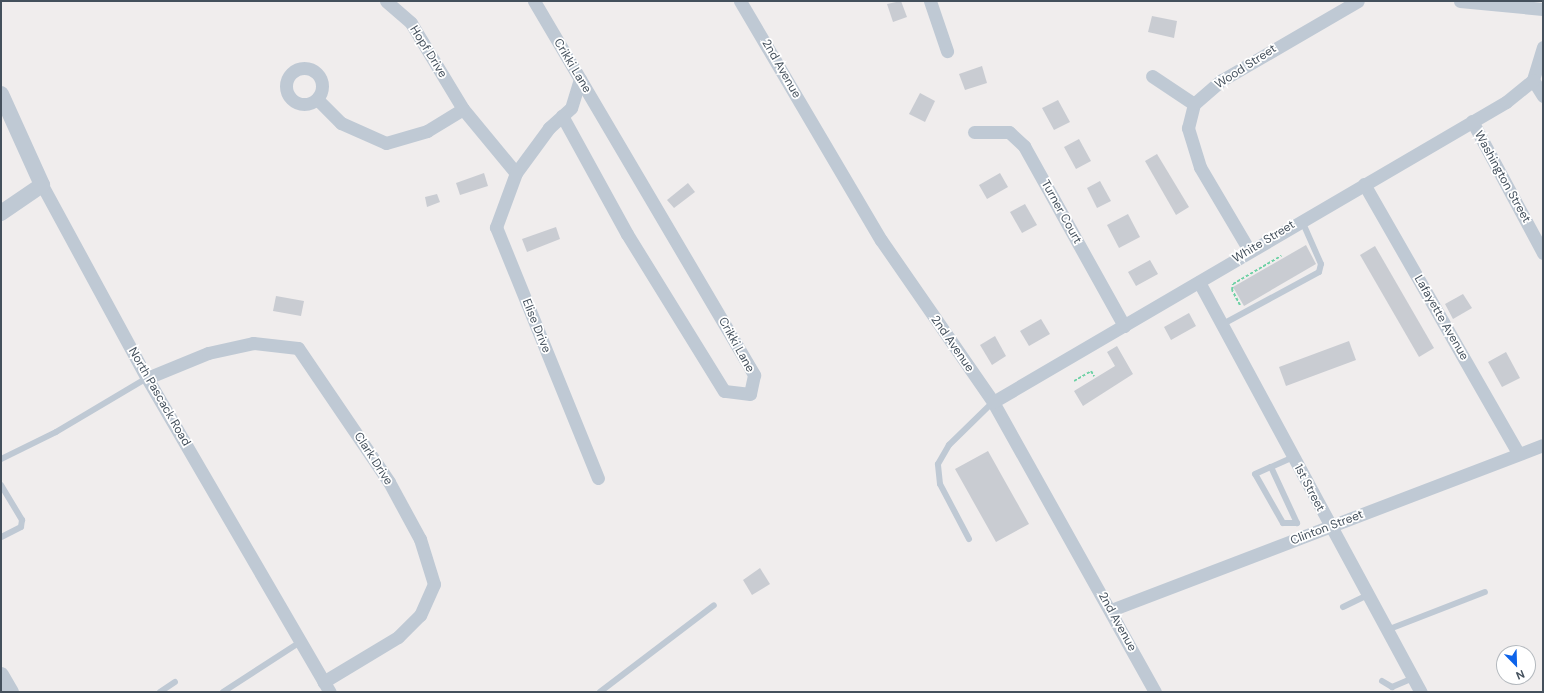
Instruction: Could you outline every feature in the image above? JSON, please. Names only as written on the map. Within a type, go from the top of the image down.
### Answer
[{"type":"street","name":"Hopf Drive","points":[[386,1],[411,23],[463,109]]},
{"type":"street","name":"Crikki Lane","points":[[534,1],[754,375],[750,394],[724,391],[627,234],[562,116]]},
{"type":"street","name":"2nd Avenue","points":[[740,1],[881,240],[993,402],[1111,610],[1155,692]]},
{"type":"street","points":[[930,1],[947,51]]},
{"type":"street","name":"Wood Street","points":[[1194,104],[1222,80],[1358,1]]},
{"type":"street","points":[[1460,1],[1543,8]]},
{"type":"street","points":[[1543,47],[1533,80],[1543,96]]},
{"type":"street","points":[[1152,76],[1194,104],[1188,128],[1200,167],[1249,250]]},
{"type":"street","name":"Elise Drive","points":[[580,79],[571,108],[562,116],[516,173],[496,227],[598,478]]},
{"type":"street","name":"White Street","points":[[993,402],[1199,282],[1249,250],[1302,219],[1472,122],[1533,80]]},
{"type":"street","name":"North Pascack Road","points":[[1,94],[42,185],[147,378],[326,687]]},
{"type":"street","points":[[317,99],[341,123],[386,143],[427,131],[463,109],[516,173]]},
{"type":"street","name":"Washington Street","points":[[1472,122],[1543,253]]},
{"type":"street","name":"Turner Court","points":[[974,132],[1009,132],[1024,146],[1124,326]]},
{"type":"street","name":"Lafayette Avenue","points":[[1364,184],[1518,453]]},
{"type":"street","points":[[1,213],[42,185]]},
{"type":"street","name":"1st Street","points":[[1199,282],[1223,324],[1330,527],[1421,692]]},
{"type":"street","name":"Clark Drive","points":[[147,378],[208,353],[253,343],[298,348],[389,482],[420,539],[434,584],[420,615],[398,637],[326,687]]},
{"type":"street","name":"Clinton Street","points":[[1111,610],[1330,527],[1518,453],[1543,445]]},
{"type":"street","points":[[1,675],[11,692]]},
{"type":"lane","points":[[1223,324],[1322,268],[1302,219]]},
{"type":"lane","points":[[1,459],[56,432],[147,378]]},
{"type":"lane","points":[[969,539],[940,484],[938,464],[949,445],[993,402]]},
{"type":"lane","points":[[1271,467],[1297,523],[1283,524],[1255,474],[1271,467],[1294,457]]},
{"type":"lane","points":[[1,485],[22,520],[21,526],[1,537]]},
{"type":"lane","points":[[1387,630],[1485,592]]},
{"type":"lane","points":[[1343,607],[1368,595]]},
{"type":"lane","points":[[600,692],[714,605]]},
{"type":"lane","points":[[224,692],[300,642]]},
{"type":"lane","points":[[1382,681],[1392,687],[1413,678]]},
{"type":"lane","points":[[160,692],[175,682]]},
{"type":"path","points":[[1244,313],[1232,290],[1233,284],[1281,256]]},
{"type":"path","points":[[1260,262],[1263,266]]},
{"type":"path","points":[[1239,274],[1242,278]]},
{"type":"path","points":[[1074,381],[1091,371],[1094,376]]},
{"type":"building","points":[[901,1],[907,17],[893,22],[887,4]]},
{"type":"building","points":[[1152,16],[1177,21],[1174,38],[1148,32]]},
{"type":"building","points":[[982,66],[987,83],[965,90],[959,74]]},
{"type":"building","points":[[920,93],[935,101],[925,122],[909,114]]},
{"type":"building","points":[[1058,100],[1070,122],[1054,130],[1042,108]]},
{"type":"building","points":[[1079,139],[1091,161],[1076,169],[1064,147]]},
{"type":"building","points":[[1157,154],[1189,207],[1176,215],[1145,161]]},
{"type":"building","points":[[484,173],[488,186],[460,195],[456,183]]},
{"type":"building","points":[[1000,173],[1008,187],[987,199],[979,185]]},
{"type":"building","points":[[1100,181],[1111,201],[1097,208],[1087,188]]},
{"type":"building","points":[[688,183],[695,192],[674,208],[667,200]]},
{"type":"building","points":[[437,194],[440,202],[427,207],[425,197]]},
{"type":"building","points":[[1025,204],[1037,225],[1022,233],[1010,212]]},
{"type":"building","points":[[1128,214],[1140,237],[1119,248],[1107,225]]},
{"type":"building","points":[[556,227],[560,239],[527,252],[522,239]]},
{"type":"building","points":[[1306,245],[1316,264],[1244,306],[1233,287]]},
{"type":"building","points":[[1375,246],[1434,348],[1419,357],[1360,255]]},
{"type":"building","points":[[1150,260],[1158,274],[1136,286],[1128,272]]},
{"type":"building","points":[[1463,294],[1472,308],[1453,319],[1445,304]]},
{"type":"building","points":[[276,296],[304,301],[301,316],[273,311]]},
{"type":"building","points":[[1189,313],[1196,326],[1171,340],[1164,327]]},
{"type":"building","points":[[1041,319],[1050,334],[1029,346],[1020,331]]},
{"type":"building","points":[[995,336],[1006,356],[992,365],[980,345]]},
{"type":"building","points":[[1349,341],[1356,360],[1286,386],[1279,367]]},
{"type":"building","points":[[1117,346],[1133,374],[1083,406],[1074,391],[1115,366],[1107,352]]},
{"type":"building","points":[[1506,352],[1520,378],[1502,387],[1488,362]]},
{"type":"building","points":[[988,451],[1029,524],[996,542],[955,469]]},
{"type":"building","points":[[760,568],[770,584],[752,595],[743,580]]}]
